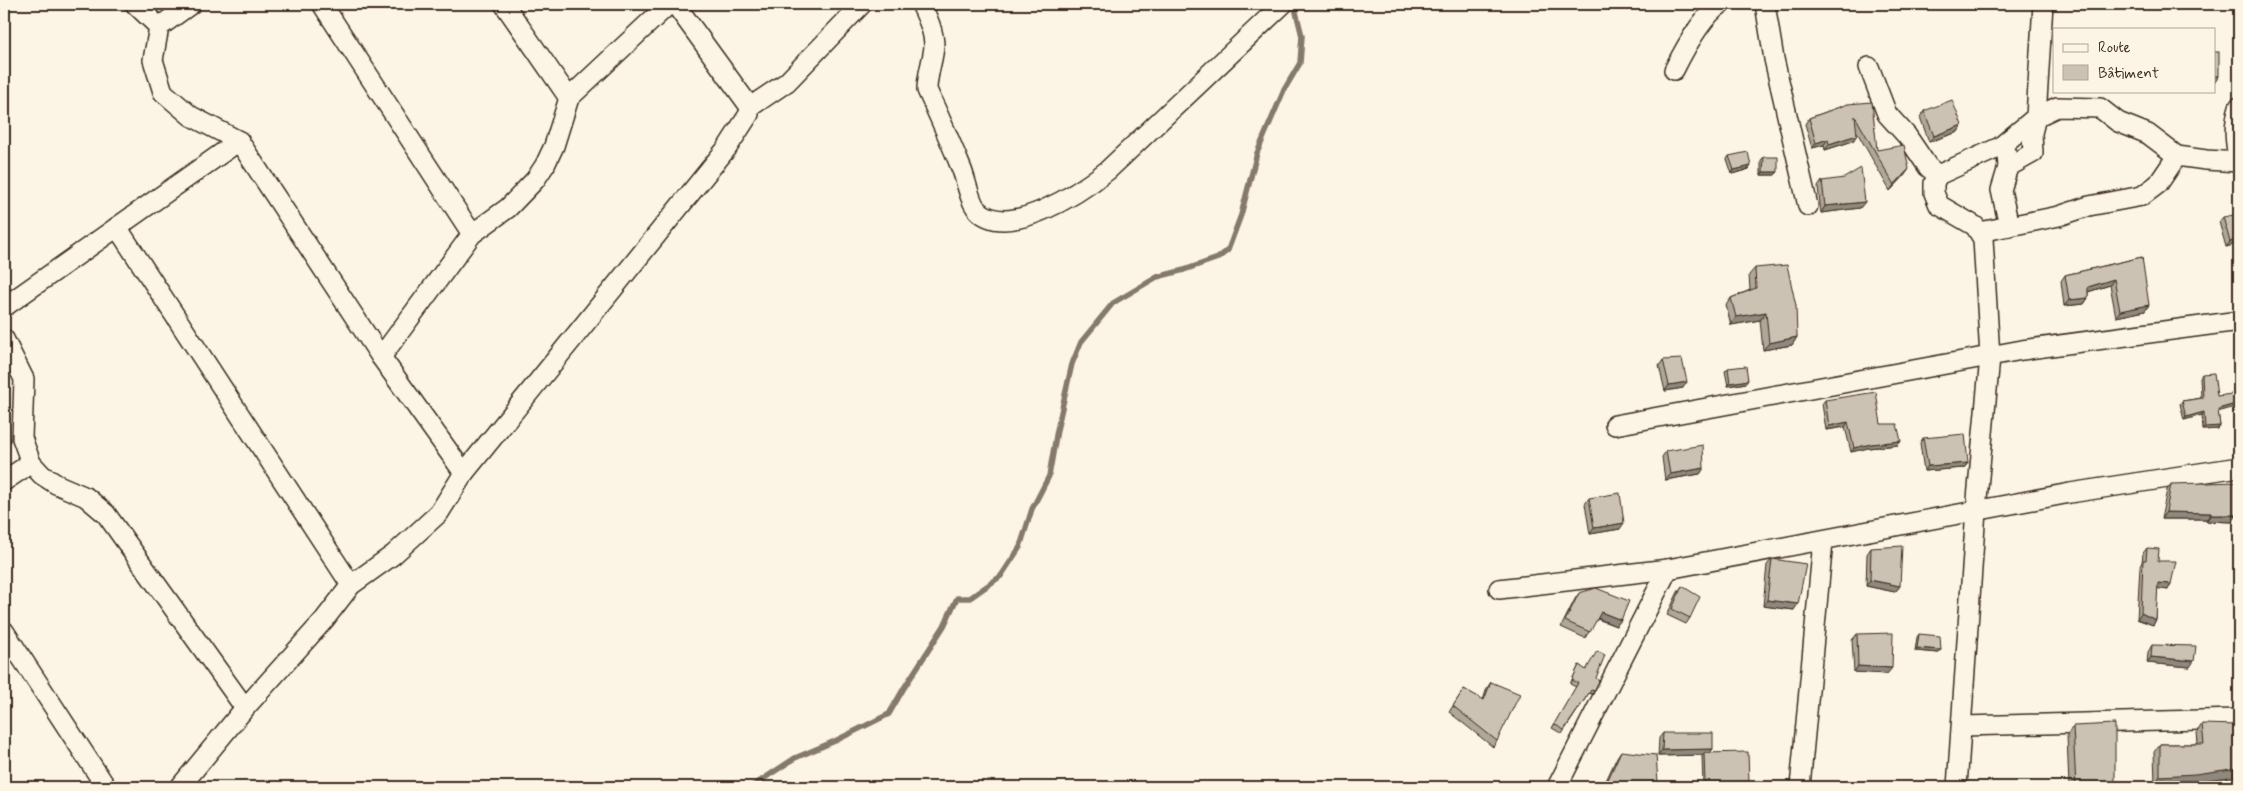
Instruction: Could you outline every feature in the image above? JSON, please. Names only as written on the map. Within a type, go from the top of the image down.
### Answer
[{"type":"street","points":[[135,4],[159,28]]},
{"type":"street","points":[[191,4],[159,28],[152,60],[163,92],[191,116],[239,141],[382,357],[464,472]]},
{"type":"street","points":[[322,4],[472,234]]},
{"type":"street","points":[[504,4],[569,98]]},
{"type":"street","points":[[382,357],[472,234],[508,208],[535,180],[554,146],[569,98],[669,4]]},
{"type":"street","points":[[675,4],[750,107]]},
{"type":"street","points":[[180,787],[245,708],[324,620],[351,585],[393,555],[439,513],[464,472],[727,148],[745,120],[750,107],[787,82],[861,4]]},
{"type":"street","points":[[921,4],[932,31],[934,46],[927,76],[927,90],[976,208],[991,220],[1009,220],[1033,214],[1087,187],[1108,170],[1283,4]]},
{"type":"street","points":[[1674,70],[1706,18],[1721,4]]},
{"type":"street","points":[[1765,4],[1774,59],[1808,206]]},
{"type":"street","points":[[2008,167],[2033,153],[2032,133],[2036,117],[2043,4]]},
{"type":"street","points":[[1869,67],[1887,114],[1906,136],[1928,167],[1938,175]]},
{"type":"street","points":[[1957,787],[1963,726],[1976,510],[1990,357],[1983,238],[1975,226],[1939,204],[1934,193],[1934,183],[1938,175],[2000,147],[2036,117],[2056,107],[2100,108],[2118,122],[2148,134],[2176,156],[2239,162],[2235,139],[2236,117],[2239,107]]},
{"type":"street","points":[[4,307],[239,141]]},
{"type":"street","points":[[2006,141],[2008,167],[2001,190],[2009,226]]},
{"type":"street","points":[[1980,232],[2059,216],[2089,206],[2142,196],[2158,184],[2176,156]]},
{"type":"street","points":[[117,226],[351,585]]},
{"type":"street","points":[[1615,425],[2022,350],[2239,322]]},
{"type":"street","points":[[4,339],[24,379],[22,438],[31,463],[42,475],[56,484],[86,497],[106,514],[245,708]]},
{"type":"street","points":[[4,481],[31,463]]},
{"type":"street","points":[[1499,589],[1668,569],[1823,541],[1976,510],[2239,467]]},
{"type":"street","points":[[1800,787],[1823,541]]},
{"type":"street","points":[[1557,787],[1668,569]]},
{"type":"street","points":[[4,631],[106,787]]},
{"type":"street","points":[[1963,726],[2239,719]]},
{"type":"building","points":[[2216,52],[2219,52],[2219,76],[2216,76]]},
{"type":"building","points":[[1952,100],[1962,125],[1934,136],[1924,111]]},
{"type":"building","points":[[1872,102],[1877,150],[1904,145],[1909,169],[1894,185],[1855,116],[1857,135],[1829,144],[1828,139],[1816,143],[1809,118],[1848,104]]},
{"type":"building","points":[[1748,152],[1751,166],[1734,170],[1729,156]]},
{"type":"building","points":[[1764,157],[1778,157],[1778,172],[1763,172]]},
{"type":"building","points":[[1861,168],[1865,202],[1825,206],[1822,181],[1844,178]]},
{"type":"building","points":[[2239,214],[2239,239],[2230,242],[2223,217]]},
{"type":"building","points":[[2142,257],[2149,305],[2120,311],[2114,279],[2088,287],[2088,298],[2069,300],[2065,275]]},
{"type":"building","points":[[1787,265],[1796,306],[1797,337],[1769,343],[1766,312],[1736,317],[1731,298],[1756,288],[1755,268]]},
{"type":"building","points":[[1682,359],[1687,382],[1669,385],[1663,360]]},
{"type":"building","points":[[1746,366],[1748,380],[1730,383],[1728,368]]},
{"type":"building","points":[[2214,373],[2217,396],[2239,393],[2239,403],[2218,409],[2220,426],[2205,427],[2204,412],[2186,417],[2182,401],[2203,398],[2202,374]]},
{"type":"building","points":[[1876,392],[1881,424],[1897,424],[1901,441],[1854,448],[1848,422],[1829,426],[1825,400]]},
{"type":"building","points":[[1965,434],[1968,463],[1928,466],[1923,438]]},
{"type":"building","points":[[1703,445],[1704,468],[1670,474],[1666,451]]},
{"type":"building","points":[[2239,482],[2237,515],[2166,512],[2171,484]]},
{"type":"building","points":[[1620,493],[1624,523],[1594,528],[1589,498]]},
{"type":"building","points":[[1902,546],[1900,586],[1870,580],[1871,548]]},
{"type":"building","points":[[2147,548],[2159,549],[2158,561],[2176,561],[2171,584],[2158,583],[2156,620],[2141,613],[2143,560],[2146,560]]},
{"type":"building","points":[[1772,559],[1806,564],[1798,604],[1767,600]]},
{"type":"building","points":[[1682,586],[1700,597],[1690,618],[1672,609]]},
{"type":"building","points":[[1596,588],[1629,601],[1621,620],[1601,612],[1590,632],[1565,621],[1579,593]]},
{"type":"building","points":[[1893,633],[1892,668],[1858,666],[1857,634]]},
{"type":"building","points":[[1919,634],[1940,636],[1941,650],[1917,648]]},
{"type":"building","points":[[2152,645],[2196,646],[2194,661],[2151,657]]},
{"type":"building","points":[[1597,651],[1605,655],[1596,678],[1599,681],[1594,691],[1591,690],[1564,730],[1554,724],[1578,683],[1572,680],[1579,665],[1586,670]]},
{"type":"building","points":[[1491,682],[1520,694],[1497,741],[1453,706],[1464,689],[1484,700]]},
{"type":"building","points":[[2115,724],[2115,787],[2076,787],[2073,726]]},
{"type":"building","points":[[2202,724],[2239,725],[2239,768],[2195,774],[2160,776],[2160,744],[2204,744]]},
{"type":"building","points":[[1663,733],[1713,733],[1713,749],[1662,750]]},
{"type":"building","points":[[1621,751],[1656,755],[1658,783],[1606,784]]},
{"type":"building","points":[[1748,752],[1749,782],[1705,783],[1704,753]]},
{"type":"waterway","points":[[751,787],[795,758],[835,741],[889,714],[944,626],[957,598],[970,598],[1001,576],[1020,547],[1032,509],[1049,476],[1072,364],[1081,342],[1113,303],[1157,277],[1218,258],[1228,250],[1241,215],[1257,153],[1284,90],[1300,63],[1302,36],[1294,4]]}]
